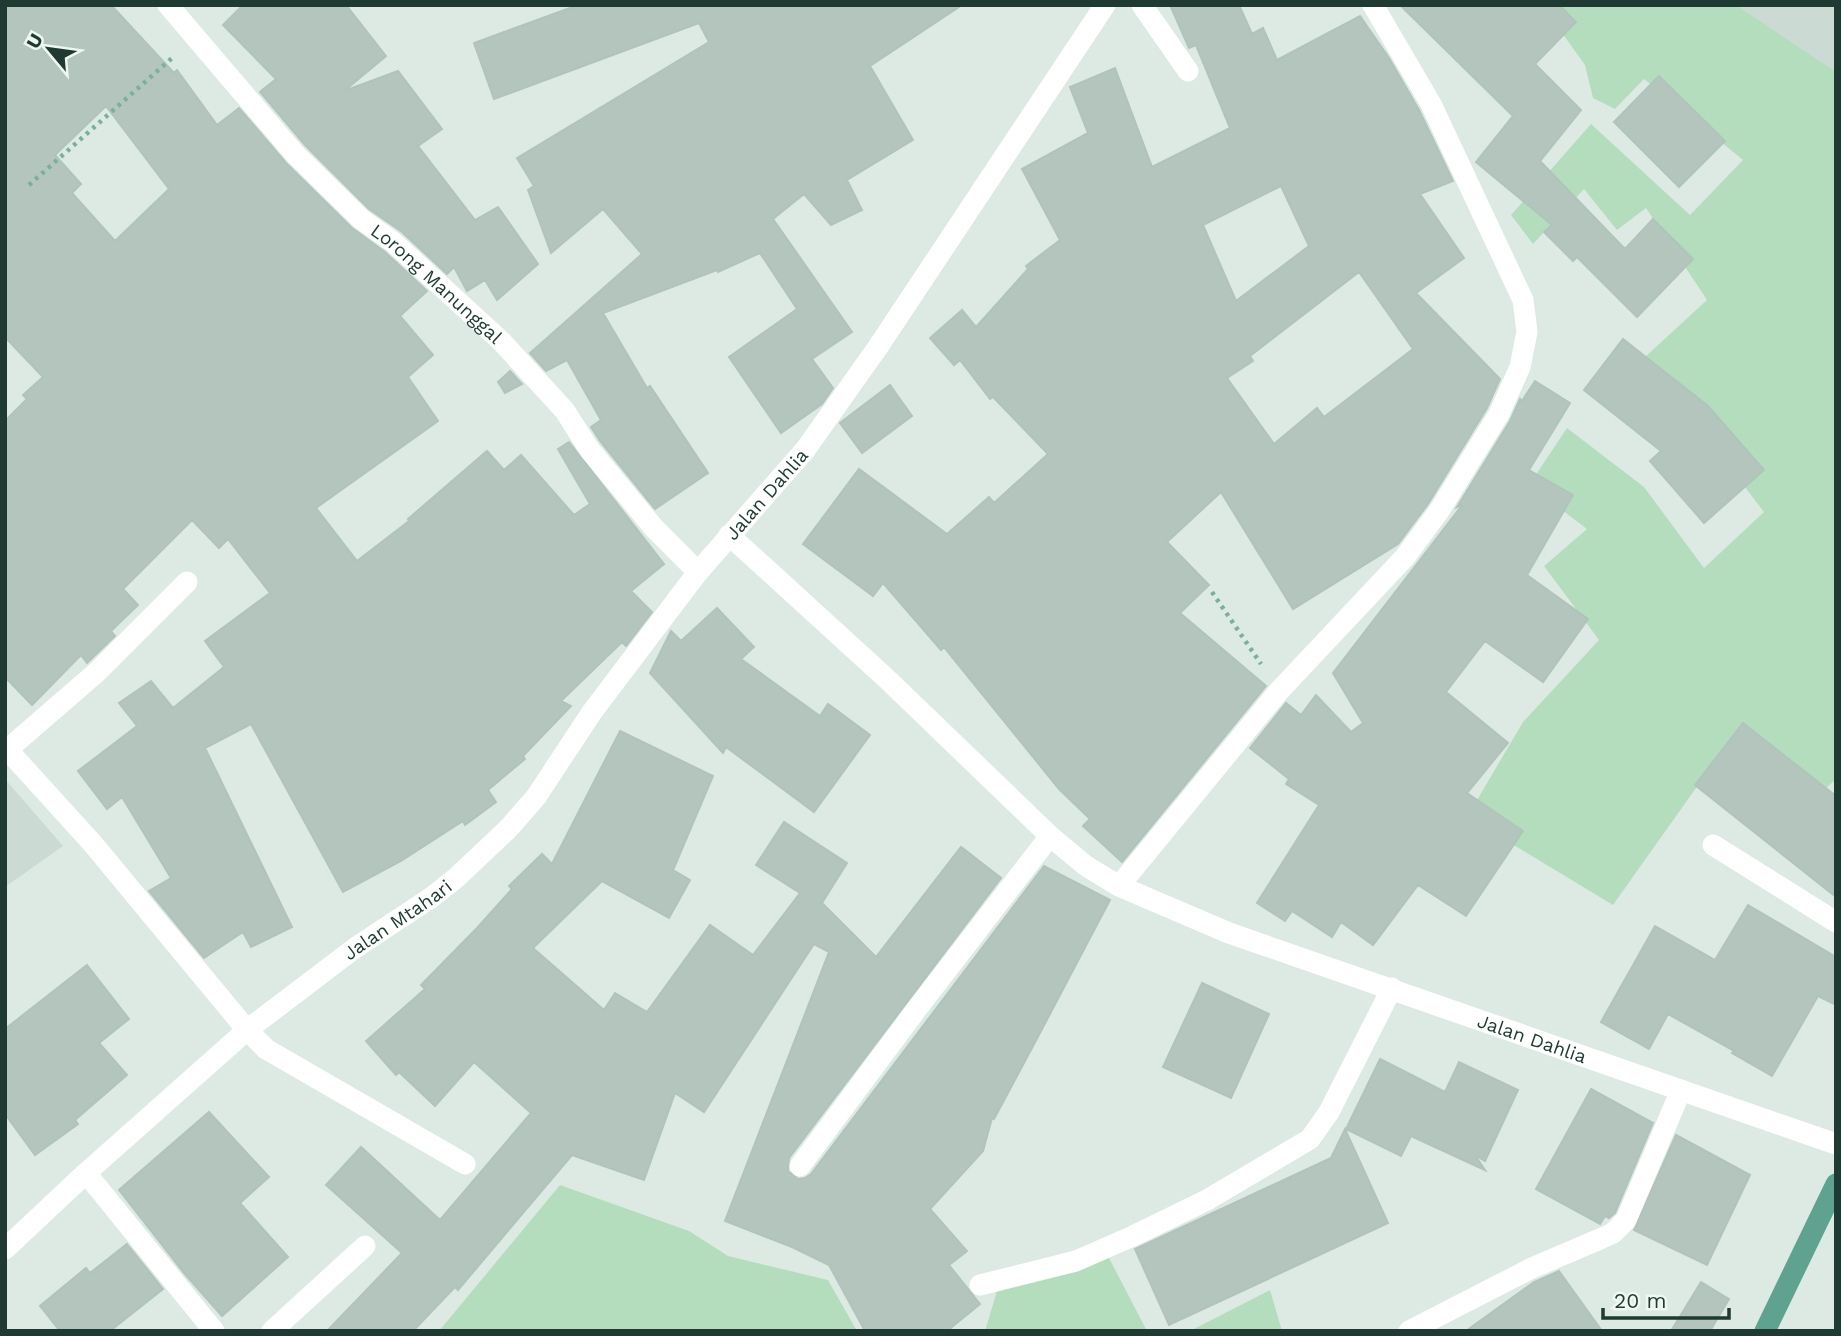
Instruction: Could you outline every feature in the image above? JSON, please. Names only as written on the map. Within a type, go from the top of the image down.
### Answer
[{"type":"main road","points":[[1765,1331],[1836,1184]]},
{"type":"street","name":"Lorong Manunggal","points":[[168,5],[323,183],[361,219],[393,242],[502,342],[565,411],[589,449],[646,518],[698,572]]},
{"type":"street","name":"Jalan Dahlia","points":[[1105,5],[878,347],[805,450],[729,535],[887,679],[1051,836],[1086,866],[1119,886],[1229,933],[1836,1144]]},
{"type":"street","points":[[1142,5],[1188,71]]},
{"type":"street","points":[[1119,886],[1279,691],[1405,557],[1439,510],[1499,414],[1520,367],[1527,332],[1523,300],[1431,104],[1373,5]]},
{"type":"street","name":"Jalan Mtahari","points":[[5,1249],[247,1030],[355,948],[432,897],[508,829],[536,797],[592,712],[729,535]]},
{"type":"street","points":[[187,582],[97,672],[6,748],[93,844],[247,1030],[266,1049],[465,1164]]},
{"type":"street","points":[[800,1166],[919,1006],[1051,836]]},
{"type":"street","points":[[1713,845],[1836,922]]},
{"type":"street","points":[[980,1285],[1076,1261],[1133,1236],[1207,1200],[1310,1139],[1329,1112],[1392,988]]},
{"type":"street","points":[[1409,1331],[1532,1268],[1613,1233],[1626,1220],[1681,1090]]},
{"type":"street","points":[[86,1173],[214,1331]]},
{"type":"street","points":[[272,1331],[365,1246]]},
{"type":"path","points":[[29,185],[194,38]]},
{"type":"path","points":[[1212,592],[1279,691]]},
{"type":"shaded area","points":[[1736,5],[1836,5],[1836,72],[1814,58]]},
{"type":"shaded area","points":[[5,779],[63,846],[5,887]]},
{"type":"green space","points":[[1542,5],[1736,5],[1836,72],[1836,779],[1799,813],[1730,740],[1613,905],[1467,817],[1523,722],[1599,640],[1544,566],[1587,529],[1529,485],[1567,428],[1644,487],[1704,568],[1764,512],[1645,357],[1707,300],[1646,208],[1617,230],[1584,189],[1533,244],[1511,215],[1591,124],[1690,215],[1743,160],[1644,79],[1615,109],[1593,98],[1585,65]]},
{"type":"green space","points":[[560,1185],[689,1231],[728,1256],[828,1280],[857,1331],[439,1331]]},
{"type":"green space","points":[[1109,1258],[1147,1331],[985,1331],[1003,1271]]},
{"type":"green space","points":[[1270,1290],[1282,1331],[1190,1331]]},
{"type":"building","points":[[5,5],[111,5],[174,73],[177,70],[217,125],[239,108],[286,163],[352,228],[385,252],[427,291],[400,316],[433,355],[408,377],[438,421],[316,508],[357,561],[409,521],[408,519],[487,451],[504,470],[521,455],[574,515],[590,504],[558,449],[569,442],[664,564],[631,591],[652,612],[626,646],[622,642],[561,701],[571,706],[523,756],[525,759],[488,790],[496,802],[465,825],[463,821],[401,861],[343,892],[251,724],[205,748],[292,927],[251,947],[243,932],[204,958],[149,891],[171,878],[122,797],[107,809],[78,771],[137,726],[119,703],[151,681],[173,708],[224,667],[205,641],[270,593],[228,539],[219,548],[192,520],[123,589],[138,605],[111,631],[115,636],[87,663],[81,655],[32,705],[5,677],[5,421],[27,399],[23,395],[43,377],[5,337]],"holes":[[[106,106],[169,189],[115,241],[72,193],[81,184],[55,155]]]},
{"type":"building","points":[[243,5],[346,5],[386,56],[344,91],[398,71],[442,129],[418,146],[475,220],[498,207],[538,264],[497,300],[485,280],[467,291],[454,267],[447,274],[402,232],[369,209],[305,145],[260,92],[276,79],[223,25]]},
{"type":"building","points":[[578,5],[962,5],[870,66],[913,140],[847,180],[862,210],[831,225],[804,194],[773,219],[852,332],[812,359],[833,388],[822,404],[781,433],[729,357],[797,309],[760,253],[718,272],[717,270],[603,313],[647,388],[650,386],[708,473],[655,509],[591,427],[601,420],[567,360],[546,371],[530,353],[642,254],[603,209],[551,253],[528,190],[534,186],[517,158],[709,42],[699,23],[494,99],[474,43]]},
{"type":"building","points":[[1170,5],[1239,5],[1252,34],[1263,28],[1277,60],[1360,16],[1389,58],[1419,110],[1453,181],[1420,194],[1464,258],[1416,293],[1500,379],[1487,408],[1428,504],[1398,544],[1293,609],[1221,492],[1167,542],[1209,585],[1180,613],[1266,686],[1122,862],[1083,826],[1090,819],[1059,789],[944,647],[941,650],[883,583],[873,596],[803,544],[859,469],[947,534],[989,497],[994,503],[1048,454],[993,397],[990,399],[960,360],[954,365],[930,338],[962,310],[976,327],[1028,269],[1026,266],[1060,240],[1022,169],[1088,133],[1070,87],[1115,68],[1152,167],[1230,128],[1196,45],[1189,48]],"holes":[[[1281,186],[1309,246],[1236,301],[1203,225]],[[1359,272],[1413,349],[1324,417],[1317,408],[1274,444],[1227,378],[1253,361],[1250,356]]]},
{"type":"building","points":[[1400,5],[1559,5],[1576,22],[1535,64],[1581,110],[1540,161],[1625,249],[1653,219],[1693,259],[1637,317],[1577,257],[1573,261],[1544,232],[1552,225],[1476,162],[1513,116]]},
{"type":"building","points":[[1659,76],[1725,141],[1679,187],[1614,122]]},
{"type":"building","points":[[1623,339],[1708,406],[1764,470],[1704,523],[1650,461],[1661,451],[1584,390]]},
{"type":"building","points":[[510,371],[522,384],[505,393],[498,382]]},
{"type":"building","points":[[1535,381],[1570,403],[1529,470],[1573,495],[1527,575],[1588,619],[1543,682],[1485,641],[1446,692],[1508,743],[1467,793],[1523,831],[1466,916],[1418,885],[1373,945],[1341,922],[1332,937],[1292,911],[1285,921],[1257,903],[1319,805],[1286,784],[1289,779],[1250,748],[1286,703],[1301,715],[1316,695],[1351,732],[1363,723],[1333,673],[1463,504],[1457,507],[1510,421],[1520,399],[1522,401]]},
{"type":"building","points":[[890,385],[912,416],[862,453],[840,423]]},
{"type":"building","points":[[717,608],[754,647],[741,659],[820,716],[828,704],[870,735],[814,812],[726,747],[723,753],[650,673],[671,631],[681,641]]},
{"type":"building","points":[[1743,723],[1836,796],[1836,897],[1695,785]]},
{"type":"building","points":[[620,731],[713,776],[673,870],[690,880],[669,918],[602,881],[533,948],[604,1010],[615,993],[647,1012],[710,925],[753,955],[800,893],[756,865],[784,822],[847,863],[822,903],[876,957],[961,847],[1001,878],[789,1158],[788,1171],[798,1179],[811,1174],[1044,866],[1110,900],[994,1119],[992,1118],[983,1151],[930,1209],[967,1251],[949,1265],[980,1304],[947,1331],[865,1331],[829,1265],[792,1247],[725,1221],[829,952],[814,944],[704,1112],[675,1093],[644,1180],[572,1155],[458,1290],[455,1287],[413,1331],[327,1331],[402,1253],[326,1185],[361,1147],[440,1220],[531,1113],[474,1062],[435,1106],[399,1072],[396,1075],[366,1041],[425,989],[421,985],[512,889],[509,886],[542,854],[552,864]]},
{"type":"building","points":[[1748,905],[1836,957],[1836,1005],[1818,996],[1772,1076],[1668,1014],[1649,1049],[1601,1022],[1655,926],[1715,960]]},
{"type":"building","points":[[87,965],[129,1019],[99,1043],[127,1075],[75,1120],[78,1124],[35,1155],[5,1114],[5,1029]]},
{"type":"building","points":[[1202,983],[1269,1014],[1231,1098],[1163,1067]]},
{"type":"building","points":[[1380,1059],[1445,1092],[1459,1062],[1518,1090],[1485,1161],[1475,1155],[1485,1170],[1411,1136],[1401,1156],[1346,1129]]},
{"type":"building","points":[[1591,1089],[1653,1123],[1615,1213],[1609,1218],[1605,1216],[1600,1224],[1536,1189]]},
{"type":"building","points":[[209,1112],[269,1177],[240,1203],[288,1257],[222,1316],[184,1273],[119,1190]]},
{"type":"building","points":[[1345,1129],[1388,1223],[1169,1325],[1135,1249],[1331,1158]]},
{"type":"building","points":[[1676,1135],[1750,1175],[1707,1265],[1634,1230]]},
{"type":"building","points":[[127,1244],[163,1289],[110,1331],[60,1331],[40,1306],[86,1268],[90,1273]]},
{"type":"building","points":[[1559,1271],[1602,1331],[1466,1331],[1534,1282]]},
{"type":"building","points":[[1701,1282],[1729,1299],[1710,1331],[1671,1331]]}]
